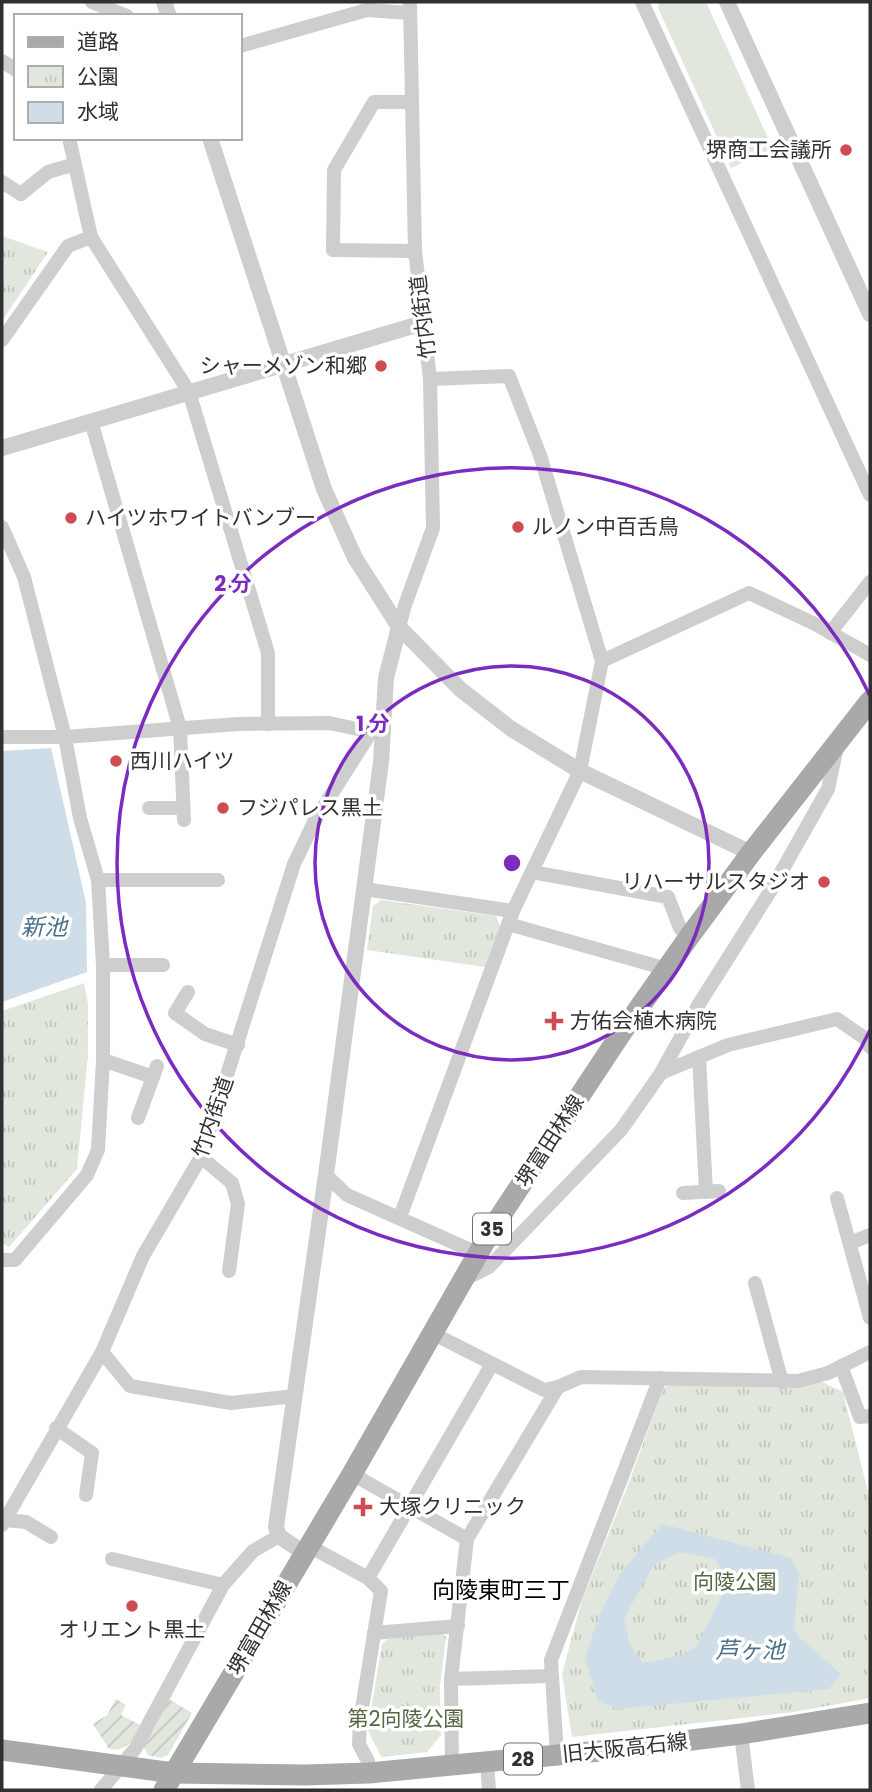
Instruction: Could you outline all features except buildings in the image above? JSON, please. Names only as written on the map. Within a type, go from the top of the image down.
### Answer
[{"type":"main road","name":"堺富田林線","points":[[169,1781],[352,1474],[477,1253],[584,1088],[751,853],[870,701]]},
{"type":"main road","name":"旧大阪高石線","points":[[2,1751],[123,1766],[169,1781],[369,1773],[487,1763],[741,1734],[870,1713]]},
{"type":"street","points":[[92,2],[122,14]]},
{"type":"street","points":[[642,2],[870,495]]},
{"type":"street","points":[[727,2],[870,314]]},
{"type":"street","points":[[242,45],[366,6],[409,7]]},
{"type":"street","name":"竹内街道","points":[[400,627],[405,605],[433,528],[430,379],[415,251],[409,7]]},
{"type":"street","points":[[410,102],[374,102],[334,170],[333,250],[415,251]]},
{"type":"street","points":[[69,140],[90,236],[189,393],[268,653],[268,724]]},
{"type":"street","points":[[210,140],[334,516],[355,558],[400,627],[460,689],[510,728],[580,771],[751,853]]},
{"type":"street","points":[[2,182],[21,194],[48,172],[75,163]]},
{"type":"street","points":[[2,340],[68,246],[90,236]]},
{"type":"street","points":[[2,448],[423,323]]},
{"type":"street","points":[[400,1217],[511,917],[580,771],[601,662],[540,456],[509,376],[430,379]]},
{"type":"street","points":[[91,421],[180,728],[184,814],[149,808]]},
{"type":"street","points":[[2,527],[24,577],[65,737],[80,818],[98,880],[103,965],[103,1060],[98,1150],[86,1175],[15,1260],[2,1260]]},
{"type":"street","points":[[830,633],[870,582]]},
{"type":"street","points":[[601,662],[749,593],[870,655]]},
{"type":"street","points":[[369,1773],[368,1761],[359,1744],[360,1721],[382,1591],[368,1578],[279,1536],[276,1527],[381,762],[376,733],[386,678],[400,627]]},
{"type":"street","points":[[2,737],[65,737],[180,728],[329,723],[376,733]]},
{"type":"street","name":"竹内街道","points":[[3,1523],[102,1352],[143,1256],[201,1157],[294,864],[315,820],[376,733]]},
{"type":"street","points":[[462,1281],[489,1267],[639,1107],[699,1004],[771,890],[828,789],[838,743]]},
{"type":"street","points":[[532,872],[668,897],[680,928],[689,937]]},
{"type":"street","points":[[98,880],[218,880]]},
{"type":"street","points":[[364,889],[511,917],[667,969]]},
{"type":"street","points":[[103,965],[163,965]]},
{"type":"street","points":[[188,992],[175,1013],[205,1034],[238,1045]]},
{"type":"street","points":[[661,1073],[728,1045],[837,1019],[869,1041]]},
{"type":"street","points":[[683,1193],[713,1191],[699,1058]]},
{"type":"street","points":[[103,1060],[155,1071],[138,1118]]},
{"type":"street","points":[[201,1157],[232,1183],[238,1204],[229,1271]]},
{"type":"street","points":[[326,1175],[347,1195],[477,1253]]},
{"type":"street","points":[[837,1198],[869,1312]]},
{"type":"street","points":[[850,1243],[870,1235]]},
{"type":"street","points":[[755,1283],[782,1382]]},
{"type":"street","points":[[432,1333],[544,1390],[581,1377],[782,1382],[808,1378],[870,1352]]},
{"type":"street","points":[[102,1352],[130,1386],[231,1404],[295,1396]]},
{"type":"street","points":[[368,1578],[492,1364]]},
{"type":"street","points":[[841,1366],[860,1417],[870,1416]]},
{"type":"street","points":[[557,1755],[551,1660],[660,1378]]},
{"type":"street","points":[[453,1766],[451,1679],[467,1539],[558,1387]]},
{"type":"street","points":[[56,1428],[92,1453],[86,1495]]},
{"type":"street","points":[[352,1474],[467,1539]]},
{"type":"street","points":[[3,1523],[26,1522],[51,1537]]},
{"type":"street","points":[[101,1790],[135,1749],[223,1585],[253,1550],[279,1536]]},
{"type":"street","points":[[113,1559],[223,1585]]},
{"type":"street","points":[[374,1633],[458,1626]]},
{"type":"street","points":[[451,1679],[551,1676]]},
{"type":"street","points":[[741,1734],[748,1790]]},
{"type":"street","points":[[487,1763],[489,1790]]},
{"type":"green space","points":[[659,2],[706,2],[773,149],[731,168],[658,8]]},
{"type":"green space","points":[[2,236],[48,252],[2,321]]},
{"type":"green space","points":[[381,900],[496,916],[500,926],[485,967],[367,950],[373,906]]},
{"type":"green space","points":[[84,983],[88,1004],[88,1054],[77,1169],[9,1247],[2,1243],[2,1011]]},
{"type":"green space","name":"向陵公園","points":[[820,1381],[843,1392],[870,1500],[870,1698],[794,1712],[572,1737],[562,1674],[582,1600],[663,1389],[670,1383],[782,1388],[800,1387]]},
{"type":"green space","name":"第2向陵公園","points":[[442,1633],[446,1637],[440,1687],[441,1735],[427,1752],[381,1757],[368,1729],[382,1644],[387,1639]]},
{"type":"green space","points":[[116,1699],[126,1705],[121,1715],[140,1725],[125,1747],[109,1749],[93,1724],[107,1715]]},
{"type":"green space","points":[[169,1699],[192,1713],[168,1755],[161,1758],[148,1755],[143,1746]]},
{"type":"water","name":"新池","points":[[51,748],[86,903],[87,972],[2,1002],[2,751]]},
{"type":"water","name":"芦ヶ池","points":[[662,1524],[791,1558],[799,1573],[794,1629],[799,1637],[841,1674],[829,1689],[617,1709],[598,1701],[585,1658],[598,1618],[620,1574]],"holes":[[[680,1552],[715,1559],[729,1582],[696,1647],[682,1655],[643,1663],[629,1643],[624,1618],[654,1564]]]},
{"type":"place","name":"堺商工会議所","points":[[846,150]]},
{"type":"place","name":"シャーメゾン和郷","points":[[381,366]]},
{"type":"place","name":"ハイツホワイトバンブー","points":[[71,518]]},
{"type":"place","name":"ルノン中百舌鳥","points":[[518,527]]},
{"type":"place","name":"西川ハイツ","points":[[116,761]]},
{"type":"place","name":"フジパレス黒土","points":[[223,808]]},
{"type":"place","name":"リハーサルスタジオ","points":[[824,882]]},
{"type":"place","name":"方佑会植木病院","points":[[554,1021]]},
{"type":"place","name":"大塚クリニック","points":[[363,1507]]},
{"type":"place","name":"オリエント黒土","points":[[132,1606]]},
{"type":"district","name":"向陵東町三丁","points":[[501,1590]]}]
